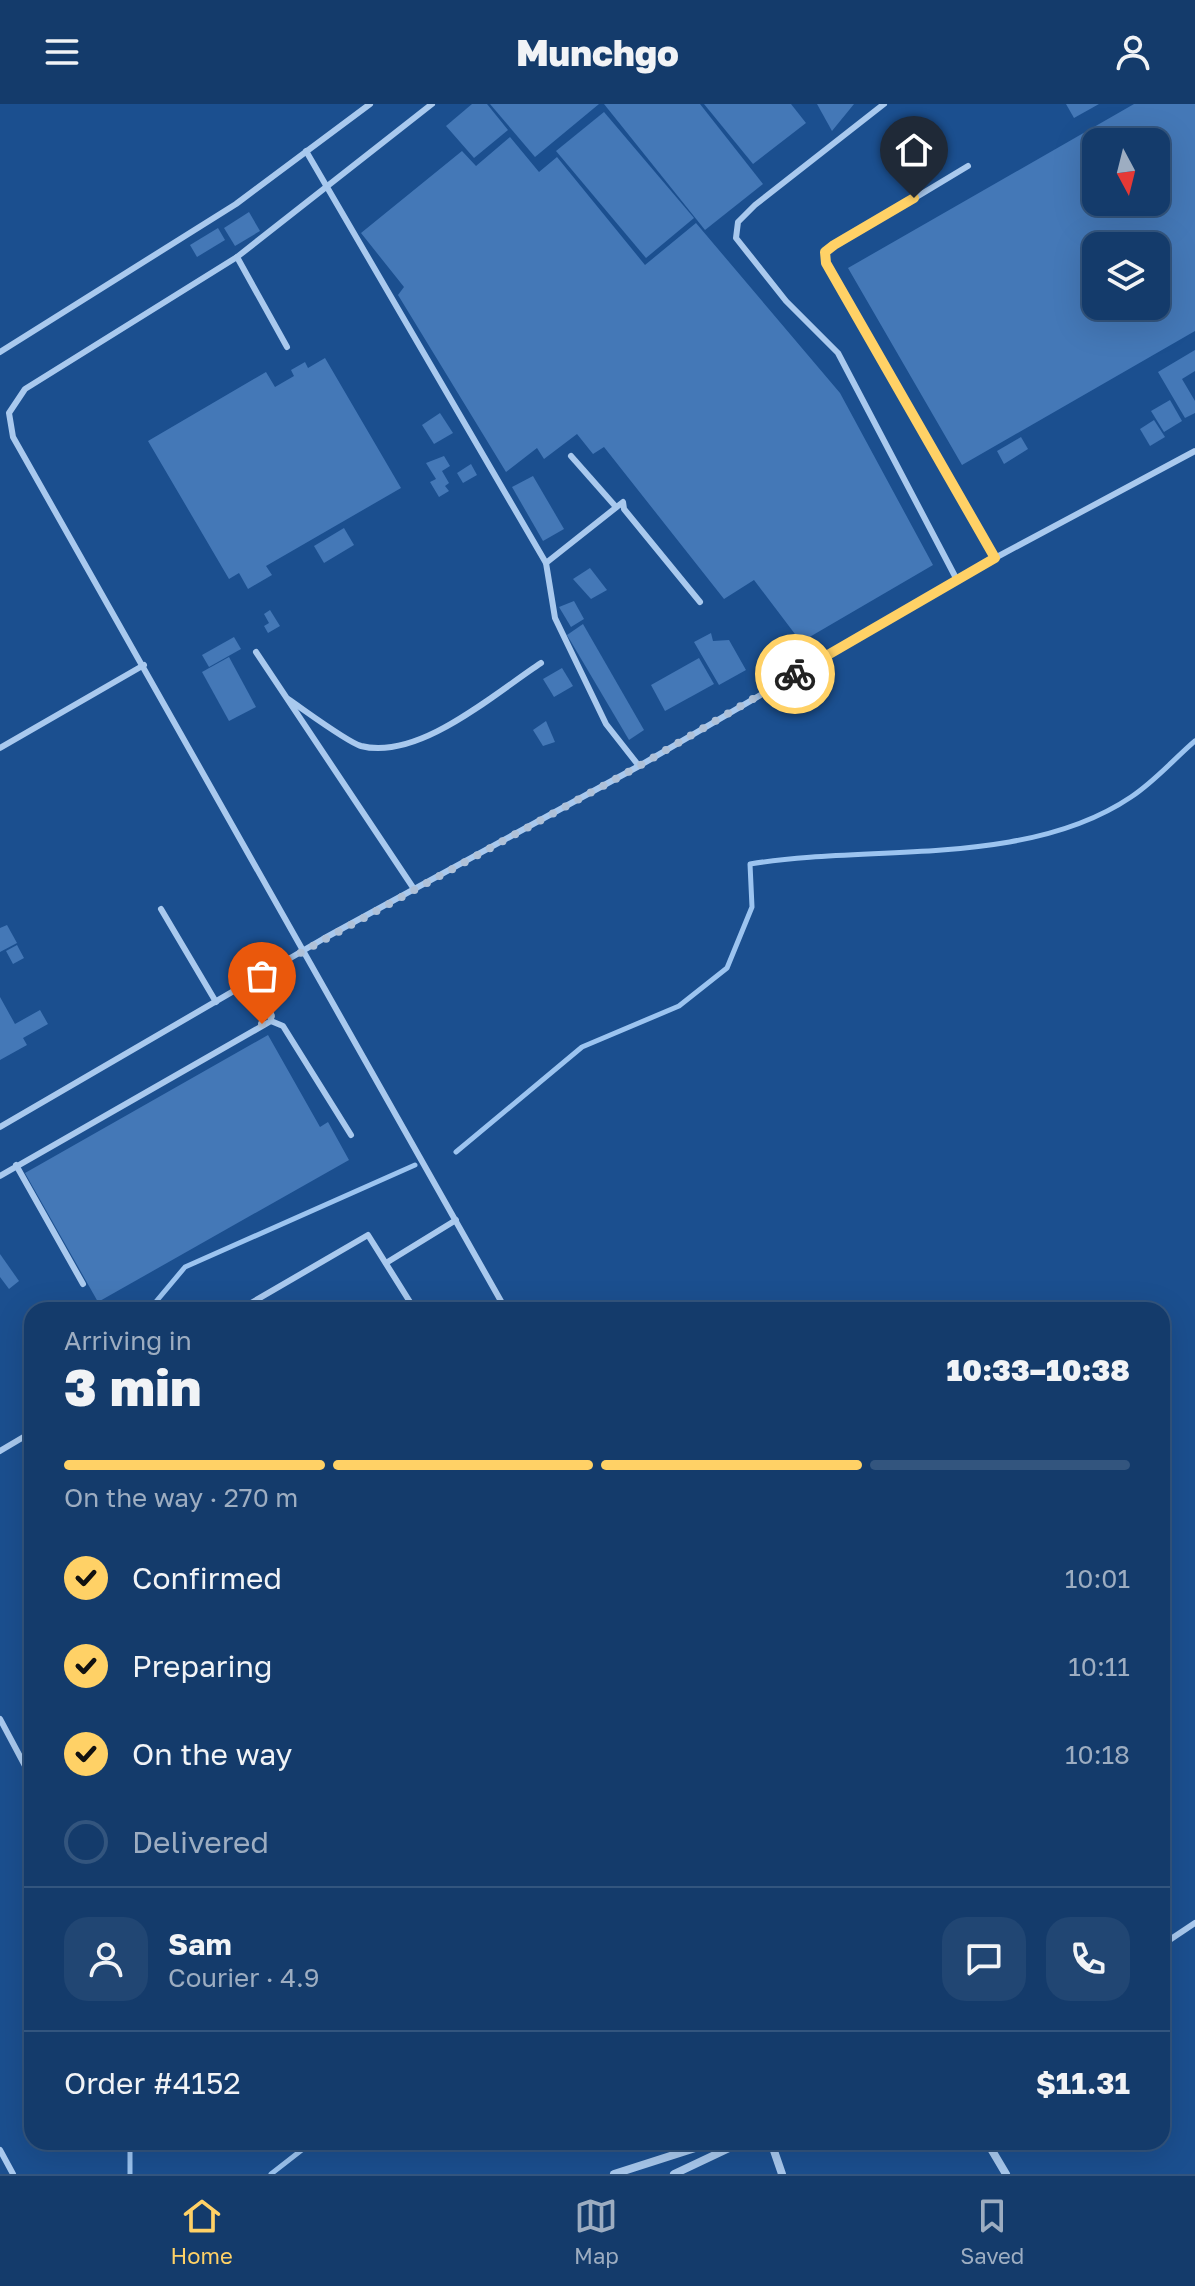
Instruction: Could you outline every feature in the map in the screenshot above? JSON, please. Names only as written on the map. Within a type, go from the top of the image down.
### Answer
[{"type":"street","points":[[614,2174],[689,2150]]},
{"type":"street","points":[[674,2174],[725,2150]]},
{"type":"street","points":[[774,2150],[782,2174]]},
{"type":"street","points":[[992,2150],[1006,2174]]},
{"type":"lane","points":[[0,352],[236,204],[370,104]]},
{"type":"lane","points":[[432,104],[237,257],[25,389],[9,413],[13,437],[144,665],[389,1108],[502,1302]]},
{"type":"lane","points":[[884,104],[755,205],[738,222],[736,238],[786,301],[838,353],[957,580]]},
{"type":"lane","points":[[306,151],[329,185],[546,563],[555,618],[606,724],[639,766]]},
{"type":"lane","points":[[968,166],[825,252],[826,263],[995,558]]},
{"type":"lane","points":[[237,257],[287,347]]},
{"type":"lane","points":[[0,1127],[303,950],[639,766],[995,558],[1195,451]]},
{"type":"lane","points":[[571,456],[616,507]]},
{"type":"lane","points":[[546,563],[623,502],[624,509],[652,546],[700,602]]},
{"type":"lane","points":[[256,652],[414,889]]},
{"type":"lane","points":[[288,699],[359,746],[399,747],[424,739],[541,663]]},
{"type":"lane","points":[[0,748],[144,665]]},
{"type":"lane","points":[[161,909],[216,1002]]},
{"type":"lane","points":[[264,973],[270,987],[271,1021]]},
{"type":"lane","points":[[271,1021],[283,1026],[351,1135]]},
{"type":"lane","points":[[0,1176],[271,1021]]},
{"type":"lane","points":[[16,1165],[83,1284]]},
{"type":"lane","points":[[386,1263],[456,1220]]},
{"type":"lane","points":[[253,1302],[368,1235],[410,1302]]},
{"type":"lane","points":[[0,1451],[24,1437]]},
{"type":"lane","points":[[0,1719],[24,1764]]},
{"type":"lane","points":[[1170,1940],[1195,1923]]},
{"type":"lane","points":[[0,2150],[13,2174]]},
{"type":"building","points":[[472,104],[487,104],[508,130],[474,158],[446,126]]},
{"type":"building","points":[[490,104],[599,104],[535,157]]},
{"type":"building","points":[[604,104],[700,104],[763,184],[705,230]]},
{"type":"building","points":[[704,104],[791,104],[806,123],[753,164]]},
{"type":"building","points":[[817,104],[854,104],[832,131]]},
{"type":"building","points":[[1066,104],[1099,104],[1074,118]]},
{"type":"building","points":[[1134,104],[1195,104],[1195,331],[962,465],[848,268],[1082,134],[1082,216],[1170,216],[1170,128],[1092,128]]},
{"type":"building","points":[[604,112],[694,218],[646,258],[556,151]]},
{"type":"building","points":[[510,137],[539,172],[557,157],[645,265],[696,223],[840,393],[933,565],[801,642],[754,580],[724,599],[604,447],[593,454],[577,434],[544,459],[537,448],[506,472],[398,295],[404,287],[361,233],[462,151],[476,166]]},
{"type":"building","points":[[249,212],[260,231],[235,246],[224,228]]},
{"type":"building","points":[[218,228],[225,240],[197,257],[190,245]]},
{"type":"building","points":[[1195,350],[1195,371],[1182,379],[1195,401],[1195,413],[1185,418],[1158,372]]},
{"type":"building","points":[[325,358],[401,488],[266,566],[272,575],[248,589],[239,573],[229,579],[148,441],[266,372],[275,387],[294,376],[291,370],[305,362],[308,368]]},
{"type":"building","points":[[1170,400],[1182,421],[1164,432],[1151,411]]},
{"type":"building","points":[[440,413],[453,433],[434,444],[422,425]]},
{"type":"building","points":[[1154,420],[1165,437],[1150,446],[1140,429]]},
{"type":"building","points":[[1021,437],[1028,449],[1004,464],[997,451]]},
{"type":"building","points":[[444,456],[450,466],[442,471],[449,483],[445,486],[449,491],[439,497],[430,482],[436,479],[426,463]]},
{"type":"building","points":[[471,464],[477,475],[463,483],[457,473]]},
{"type":"building","points":[[533,476],[564,529],[543,541],[512,487]]},
{"type":"building","points":[[344,528],[354,545],[324,563],[314,546]]},
{"type":"building","points":[[590,568],[607,590],[591,599],[573,579]]},
{"type":"building","points":[[574,601],[584,619],[571,627],[559,607]]},
{"type":"building","points":[[270,610],[280,626],[268,633],[264,626],[269,623],[264,614]]},
{"type":"building","points":[[583,624],[644,730],[629,740],[567,635]]},
{"type":"building","points":[[711,633],[713,641],[729,640],[746,670],[719,685],[694,642]]},
{"type":"building","points":[[234,637],[241,649],[209,667],[202,655]]},
{"type":"building","points":[[229,657],[256,707],[229,721],[202,672]]},
{"type":"building","points":[[699,658],[714,684],[665,711],[651,685]]},
{"type":"building","points":[[562,668],[573,686],[554,697],[543,679]]},
{"type":"building","points":[[546,721],[555,742],[543,746],[533,730]]},
{"type":"building","points":[[7,925],[17,943],[0,952],[0,928]]},
{"type":"building","points":[[17,945],[24,958],[13,964],[6,951]]},
{"type":"building","points":[[0,997],[15,1024],[40,1010],[48,1024],[23,1038],[27,1045],[0,1060]]},
{"type":"building","points":[[268,1035],[320,1127],[328,1122],[349,1160],[98,1302],[25,1173]]},
{"type":"building","points":[[0,1254],[19,1281],[9,1289],[0,1277]]},
{"type":"waterway","points":[[456,1152],[582,1047],[679,1006],[727,968],[752,907],[750,864],[797,858],[946,850],[1044,835],[1089,819],[1131,797],[1195,741]]},
{"type":"waterway","points":[[156,1302],[185,1267],[415,1165]]},
{"type":"waterway","points":[[130,2150],[130,2174]]},
{"type":"waterway","points":[[271,2174],[302,2150]]},
{"type":"way so far","points":[[262,1024],[271,1021],[270,987],[264,973],[639,766],[795,674]]},
{"type":"route","points":[[795,674],[995,558],[850,300],[826,263],[825,252],[834,245],[914,198]]}]
